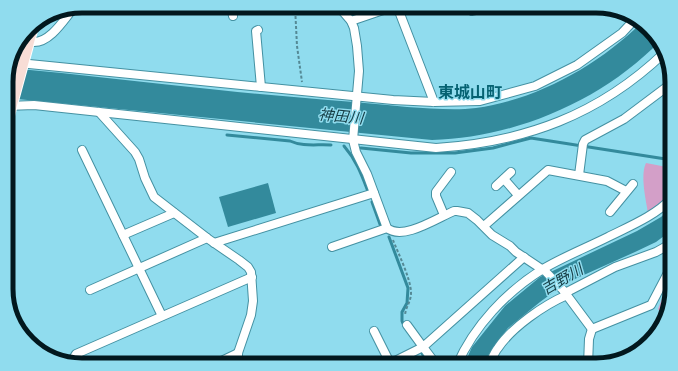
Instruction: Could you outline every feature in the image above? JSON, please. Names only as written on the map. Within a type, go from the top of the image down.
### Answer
[{"type":"main road","points":[[16,64],[23,45]]},
{"type":"main road","points":[[13,78],[16,66]]},
{"type":"street","points":[[344,13],[351,21],[354,28],[357,46],[359,71],[353,137],[356,152],[389,229]]},
{"type":"street","points":[[351,21],[375,13]]},
{"type":"street","points":[[399,13],[434,102]]},
{"type":"street","points":[[27,41],[36,42],[46,39],[68,15]]},
{"type":"street","points":[[16,64],[262,86],[357,98],[434,102],[480,101],[535,86],[578,65],[622,32],[631,23]]},
{"type":"street","points":[[258,30],[256,31],[262,86]]},
{"type":"street","points":[[13,107],[34,105],[353,137],[436,148],[462,147],[507,139],[538,130],[585,110],[622,86],[660,56]]},
{"type":"street","points":[[579,175],[583,146],[590,137],[624,119],[665,88]]},
{"type":"street","points":[[99,112],[135,152],[154,197],[211,241],[248,267],[252,277],[251,315],[238,353],[238,358]]},
{"type":"street","points":[[82,150],[162,316]]},
{"type":"street","points":[[484,226],[548,170],[607,181],[626,191]]},
{"type":"street","points":[[444,215],[436,196],[436,192],[451,172]]},
{"type":"street","points":[[496,186],[511,172]]},
{"type":"street","points":[[504,179],[518,195]]},
{"type":"street","points":[[610,212],[633,184]]},
{"type":"street","points":[[90,290],[211,241],[374,193]]},
{"type":"street","points":[[459,358],[489,314],[518,287],[544,270],[649,217],[665,205]]},
{"type":"street","points":[[332,247],[389,229],[404,232],[410,231],[457,210],[464,212],[484,226],[492,234],[544,270],[565,293],[592,329]]},
{"type":"street","points":[[123,235],[174,213]]},
{"type":"street","points":[[493,358],[498,348],[514,330],[543,307],[565,293],[615,267],[656,252],[665,247]]},
{"type":"street","points":[[400,358],[423,347],[524,257]]},
{"type":"street","points":[[74,357],[76,354],[252,277]]},
{"type":"street","points":[[592,329],[651,305],[665,278]]},
{"type":"street","points":[[407,325],[431,358]]},
{"type":"street","points":[[588,358],[589,339],[592,329]]},
{"type":"street","points":[[374,331],[385,358]]},
{"type":"street","points":[[228,358],[238,353]]},
{"type":"path","points":[[295,13],[302,90]]},
{"type":"path","points":[[389,229],[411,287],[410,300],[404,316],[407,325]]},
{"type":"shaded area","points":[[646,163],[665,167],[665,199],[648,213],[643,181]]},
{"type":"shaded area","points":[[665,291],[664,302],[660,313],[658,309]]},
{"type":"water","name":"神田川","points":[[637,26],[645,33],[654,46],[611,82],[584,98],[555,112],[525,124],[463,138],[432,140],[13,99],[15,69],[246,93],[407,107],[467,109],[499,104],[544,89],[586,66],[606,53]]},
{"type":"water","points":[[268,183],[276,213],[228,227],[219,197]]},
{"type":"water","name":"吉野川","points":[[665,213],[665,235],[656,242],[566,283],[508,328],[487,358],[467,358],[472,347],[505,306],[540,277],[637,231]]},
{"type":"waterway","points":[[227,135],[290,141],[305,145],[331,145]]},
{"type":"waterway","points":[[361,148],[411,153],[455,153],[493,148],[531,138],[665,159]]},
{"type":"waterway","points":[[344,146],[356,163],[369,194]]},
{"type":"waterway","points":[[372,202],[381,227]]},
{"type":"waterway","points":[[389,237],[408,288],[407,303],[402,312],[402,321],[404,326]]},
{"type":"waterway","points":[[421,351],[423,355]]},
{"type":"district","name":"東城山町","points":[[470,92]]}]
